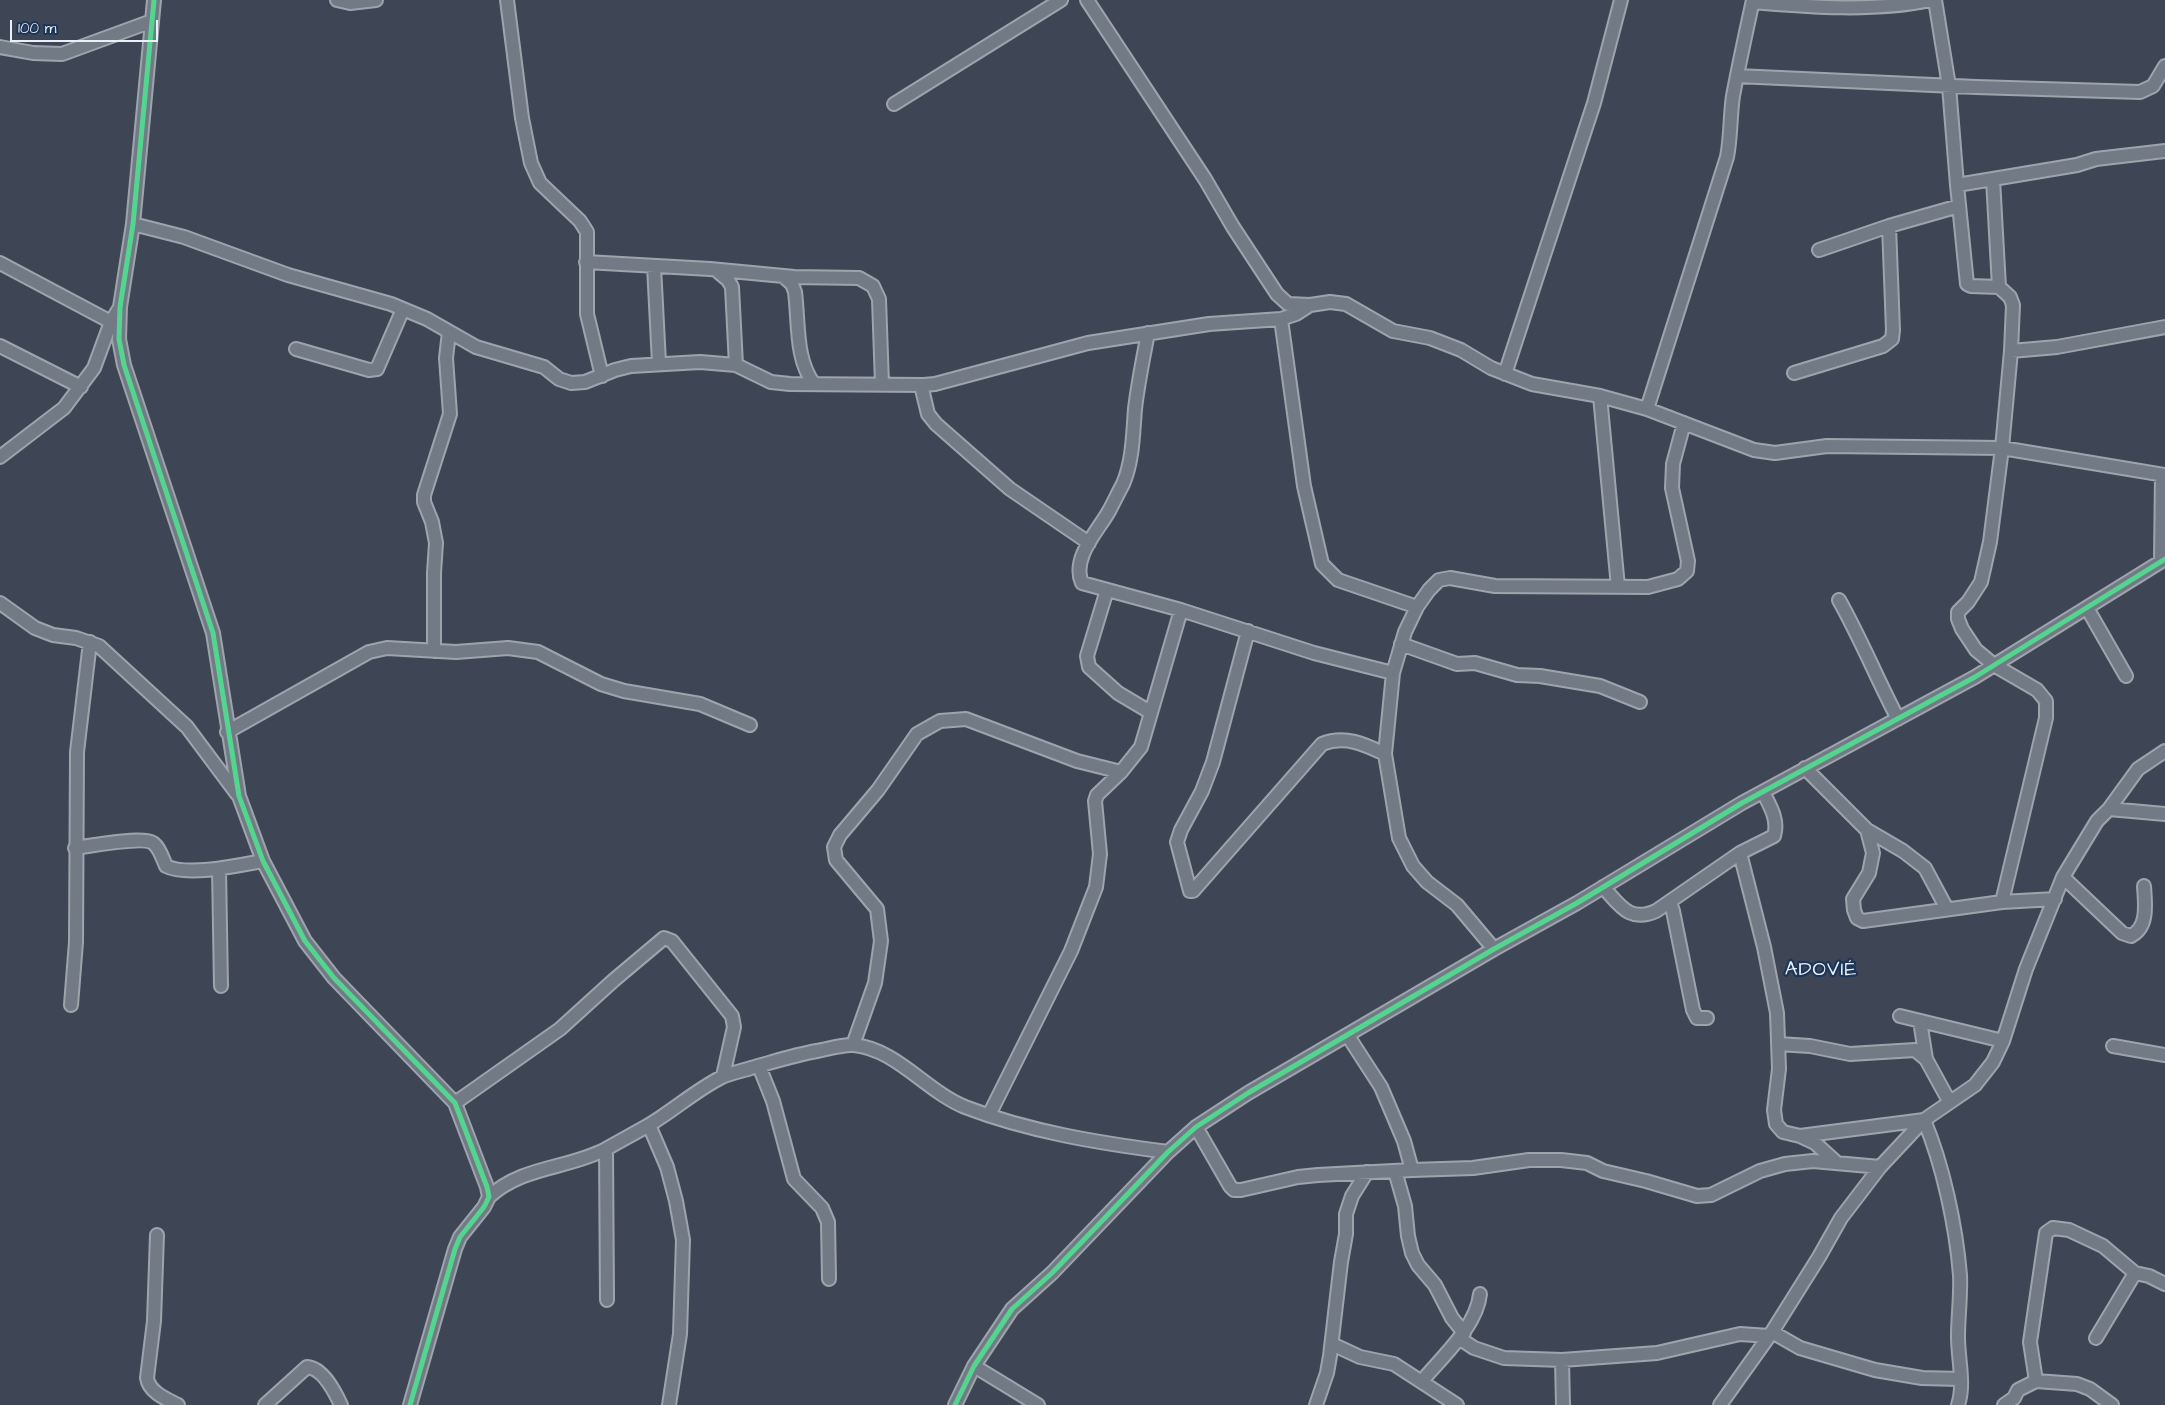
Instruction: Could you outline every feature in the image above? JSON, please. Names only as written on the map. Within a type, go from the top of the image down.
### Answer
[{"type":"street","points":[[337,0],[350,3],[376,0]]},
{"type":"street","points":[[507,0],[522,118],[531,164],[540,183],[580,220],[587,232],[586,314],[602,376]]},
{"type":"street","points":[[894,104],[1061,0]]},
{"type":"street","points":[[954,1405],[974,1366],[1012,1310],[1052,1273],[1168,1152],[1196,1127],[1235,1101],[1494,949],[1604,887],[1762,792],[1994,665],[2163,560],[2163,475],[2002,448],[1827,446],[1775,453],[1754,450],[1647,409],[1600,396],[1532,384],[1505,374],[1453,347],[1430,338],[1393,331],[1346,304],[1330,302],[1310,306],[1288,304],[1276,294],[1233,227],[1205,178],[1087,0]]},
{"type":"street","points":[[1505,374],[1594,103],[1621,0]]},
{"type":"street","points":[[1647,409],[1727,158],[1731,139],[1730,119],[1737,76],[1753,1],[1819,8],[1913,4],[1931,0]]},
{"type":"street","points":[[1935,0],[1949,86],[1967,284],[1971,286],[1999,286]]},
{"type":"street","points":[[158,2],[152,21],[133,224],[120,307],[119,339],[124,365],[212,634],[239,796],[263,861],[305,942],[334,978],[455,1103],[476,1154],[489,1197]]},
{"type":"street","points":[[0,47],[62,54],[152,21]]},
{"type":"street","points":[[1737,76],[1949,86],[2140,92],[2153,86],[2165,66]]},
{"type":"street","points":[[1957,185],[2076,165],[2096,159],[2165,151]]},
{"type":"street","points":[[1993,179],[1999,286],[2010,297],[2013,306],[2011,351],[2002,448],[1990,542],[1981,582],[1968,602],[1958,612],[1958,619],[1962,629],[1976,650],[1994,665],[2037,690],[2046,701],[2046,718],[2002,902]]},
{"type":"street","points":[[1819,250],[1889,226],[1959,206]]},
{"type":"street","points":[[133,224],[184,237],[288,275],[403,309],[427,319],[476,347],[544,367],[559,379],[571,383],[602,376],[615,370],[659,363],[700,362],[736,366],[771,382],[935,384],[1088,343],[1209,324],[1281,319],[1296,314],[1310,306]]},
{"type":"street","points":[[1794,373],[1882,346],[1892,340],[1894,330],[1889,226]]},
{"type":"street","points":[[586,262],[783,276],[859,278],[873,286],[878,299],[882,384]]},
{"type":"street","points":[[0,263],[111,322]]},
{"type":"street","points":[[654,266],[659,363]]},
{"type":"street","points":[[715,270],[728,280],[732,286],[736,366]]},
{"type":"street","points":[[783,276],[792,284],[795,292],[802,361],[806,374],[814,384]]},
{"type":"street","points":[[0,457],[64,408],[81,387],[94,368],[111,322],[120,307]]},
{"type":"street","points":[[296,349],[369,370],[377,369],[403,309]]},
{"type":"street","points":[[1281,319],[1304,486],[1322,564],[1338,580],[1417,607]]},
{"type":"street","points":[[2011,351],[2057,347],[2165,327]]},
{"type":"street","points":[[434,651],[436,543],[432,522],[424,502],[424,495],[450,414],[446,358],[449,332]]},
{"type":"street","points":[[1148,334],[1138,386],[1131,456],[1124,481],[1110,511],[1089,543],[1079,568],[1079,576],[1082,583],[1181,610],[1314,653],[1393,673]]},
{"type":"street","points":[[0,346],[81,387]]},
{"type":"street","points":[[921,385],[928,414],[936,424],[1010,489],[1089,543]]},
{"type":"street","points":[[1600,396],[1618,587]]},
{"type":"street","points":[[1494,949],[1457,905],[1427,882],[1412,866],[1400,838],[1385,754],[1393,673],[1401,644],[1417,607],[1439,580],[1450,578],[1495,586],[1648,587],[1678,578],[1688,571],[1685,542],[1672,488],[1673,464],[1684,423]]},
{"type":"street","points":[[1106,590],[1087,656],[1088,667],[1118,693],[1150,712]]},
{"type":"street","points":[[1839,600],[1857,632],[1874,673],[1898,719]]},
{"type":"street","points":[[0,603],[35,628],[52,635],[76,638],[99,646],[187,727],[239,796]]},
{"type":"street","points":[[2088,608],[2126,676]]},
{"type":"street","points":[[988,1115],[1071,952],[1099,874],[1100,854],[1095,801],[1100,791],[1121,772],[1141,747],[1181,610]]},
{"type":"street","points":[[1248,631],[1213,762],[1202,791],[1181,830],[1177,842],[1177,849],[1190,891],[1193,891],[1223,858],[1322,744],[1334,739],[1364,744],[1385,754]]},
{"type":"street","points":[[71,1005],[76,942],[76,752],[90,642]]},
{"type":"street","points":[[1401,644],[1457,664],[1475,663],[1516,675],[1540,676],[1600,686],[1640,702]]},
{"type":"street","points":[[227,732],[369,652],[387,648],[456,652],[508,648],[538,652],[601,684],[624,691],[700,704],[750,726]]},
{"type":"street","points":[[854,1045],[875,983],[881,941],[877,909],[836,860],[834,846],[840,835],[878,790],[917,734],[940,720],[966,719],[1077,761],[1121,772]]},
{"type":"street","points":[[1720,1405],[1770,1334],[1819,1257],[1841,1218],[1880,1167],[1924,1120],[1948,1102],[1975,1086],[1993,1062],[2003,1041],[2026,969],[2063,877],[2097,821],[2109,809],[2138,769],[2165,751]]},
{"type":"street","points":[[1805,768],[1868,830],[1903,851],[1925,868],[1947,910]]},
{"type":"street","points":[[1604,887],[1625,910],[1632,914],[1647,915],[1670,902],[1740,853],[1774,836],[1777,826],[1762,792]]},
{"type":"street","points":[[2109,809],[2165,814]]},
{"type":"street","points":[[1868,830],[1873,853],[1869,873],[1853,899],[1857,918],[1863,921],[2002,902],[2055,899]]},
{"type":"street","points":[[75,848],[118,842],[150,841],[155,844],[166,866],[171,869],[219,869],[263,861]]},
{"type":"street","points":[[1740,853],[1764,947],[1777,1013],[1779,1069],[1774,1110],[1776,1124],[1784,1132],[1800,1136],[1816,1144],[1837,1163]]},
{"type":"street","points":[[219,869],[221,986]]},
{"type":"street","points":[[2063,877],[2122,933],[2131,936],[2137,932],[2146,914],[2144,886]]},
{"type":"street","points":[[1670,902],[1693,1010],[1698,1018],[1707,1018]]},
{"type":"street","points":[[455,1103],[560,1029],[664,938],[672,942],[732,1016],[734,1027],[723,1076]]},
{"type":"street","points":[[1900,1016],[2003,1041]]},
{"type":"street","points":[[1920,1021],[1926,1059],[1948,1102]]},
{"type":"street","points":[[1348,1036],[1380,1087],[1404,1141],[1412,1170]]},
{"type":"street","points":[[1778,1044],[1810,1046],[1850,1054],[1915,1050],[1926,1059]]},
{"type":"street","points":[[410,1405],[455,1248],[460,1237],[484,1207],[489,1197],[511,1181],[555,1164],[584,1159],[606,1149],[649,1125],[723,1076],[800,1054],[854,1045],[888,1055],[936,1092],[963,1106],[988,1115],[1053,1134],[1168,1152]]},
{"type":"street","points":[[2113,1046],[2165,1055]]},
{"type":"street","points":[[759,1066],[773,1101],[794,1179],[822,1208],[828,1222],[830,1279]]},
{"type":"street","points":[[1800,1136],[1924,1120]]},
{"type":"street","points":[[1924,1120],[1935,1146],[1954,1232],[1960,1276],[1958,1336],[1960,1395],[1958,1405]]},
{"type":"street","points":[[649,1125],[667,1168],[676,1201],[682,1240],[680,1334],[668,1405]]},
{"type":"street","points":[[1196,1127],[1234,1190],[1249,1189],[1298,1177],[1472,1168],[1529,1160],[1561,1160],[1587,1163],[1603,1171],[1646,1180],[1697,1196],[1711,1195],[1760,1171],[1785,1164],[1813,1162],[1880,1167]]},
{"type":"street","points":[[606,1149],[608,1300]]},
{"type":"street","points":[[1395,1171],[1405,1206],[1412,1253],[1418,1265],[1435,1285],[1461,1335],[1474,1348],[1504,1358],[1562,1360],[1657,1353],[1740,1334],[1770,1334],[1800,1348],[1876,1370],[1922,1378],[1960,1379]]},
{"type":"street","points":[[1316,1405],[1327,1373],[1332,1344],[1346,1234],[1346,1214],[1352,1196],[1367,1172]]},
{"type":"street","points":[[2036,1381],[2030,1342],[2046,1232],[2052,1228],[2069,1230],[2103,1246],[2135,1272],[2165,1284]]},
{"type":"street","points":[[157,1235],[154,1321],[147,1378],[153,1390],[178,1405]]},
{"type":"street","points":[[2096,1338],[2135,1272]]},
{"type":"street","points":[[1422,1381],[1461,1335],[1477,1310],[1480,1294]]},
{"type":"street","points":[[1332,1344],[1360,1357],[1394,1364],[1457,1405]]},
{"type":"street","points":[[1562,1360],[1563,1405]]},
{"type":"street","points":[[974,1366],[1038,1405]]},
{"type":"street","points":[[265,1405],[307,1367],[317,1372],[333,1389],[341,1405]]},
{"type":"street","points":[[2004,1405],[2014,1398],[2018,1390],[2036,1381],[2077,1384],[2090,1389],[2112,1405]]},
{"type":"cycle path","points":[[154,0],[133,224],[120,307],[119,339],[124,365],[213,633],[239,796],[263,861],[305,941],[334,978],[455,1103],[487,1187],[489,1197],[484,1207],[460,1237],[455,1249],[410,1405]]},
{"type":"cycle path","points":[[955,1405],[974,1366],[1012,1309],[1052,1273],[1168,1152],[1196,1127],[1248,1093],[1494,949],[1577,903],[1742,803],[1975,677],[2165,559]]},
{"type":"district","name":"ADOVIÉ","points":[[1821,971]]}]
